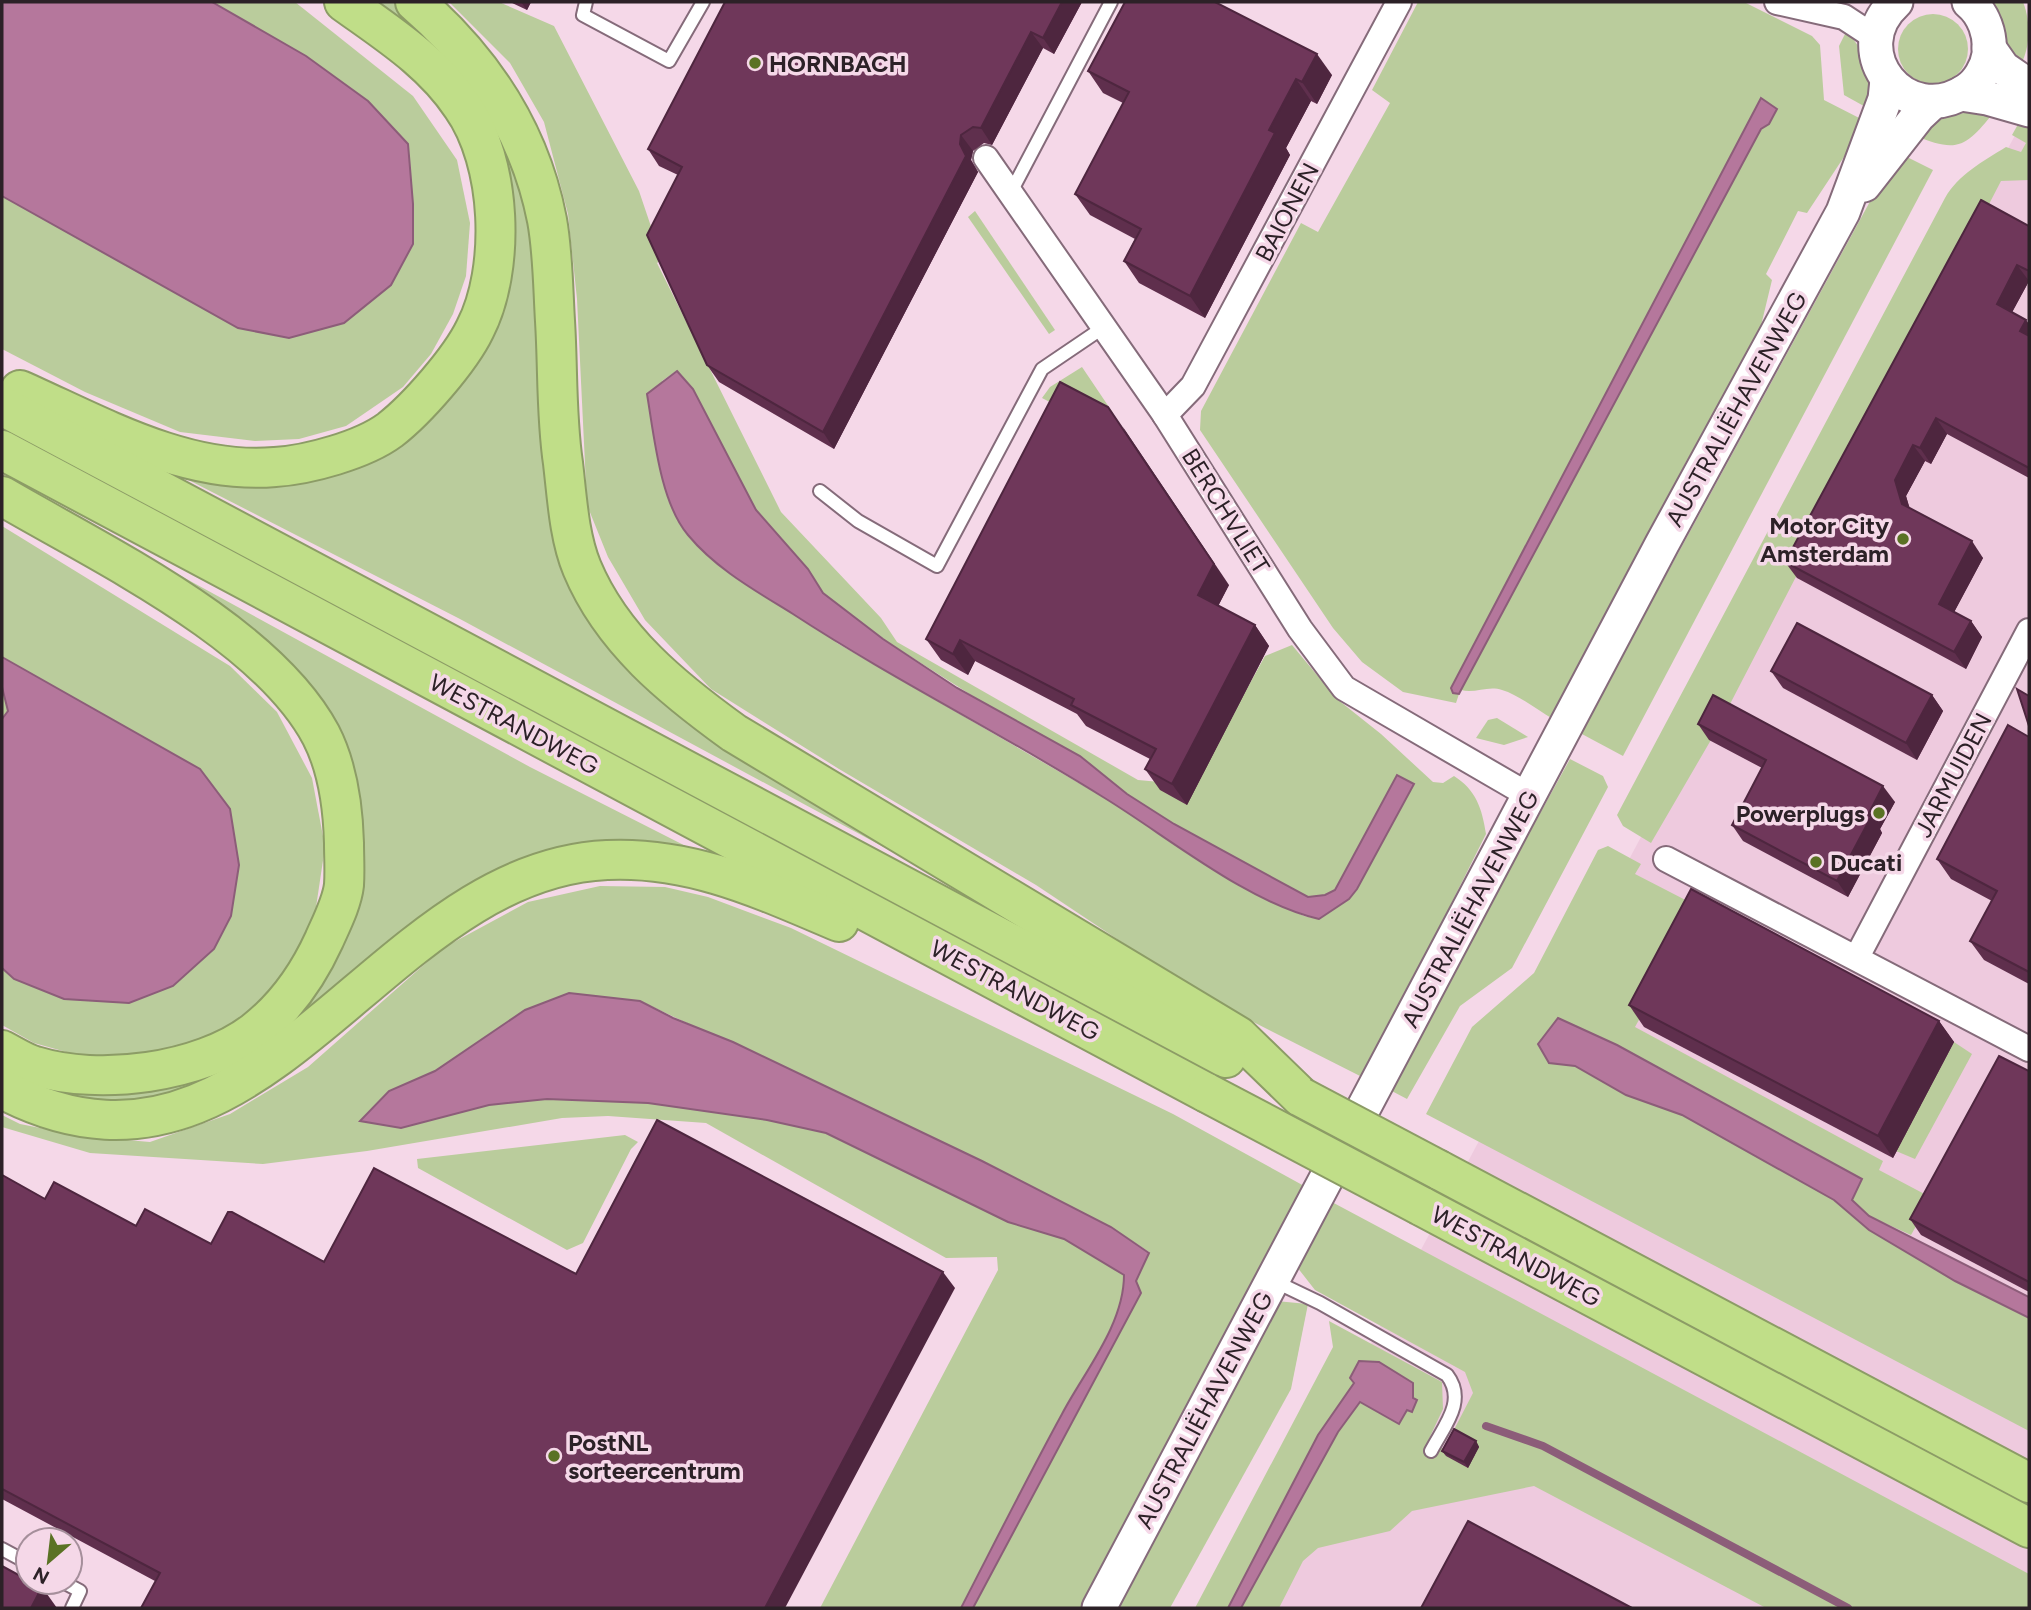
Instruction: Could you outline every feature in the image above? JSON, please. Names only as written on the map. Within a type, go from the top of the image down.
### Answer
[{"type":"highway","points":[[2,382],[129,439],[186,458],[226,465],[274,468],[323,460],[388,431],[429,392],[475,329],[495,263],[496,217],[491,179],[480,142],[463,107],[419,56],[344,2]]},
{"type":"highway","points":[[415,2],[444,27],[498,93],[533,170],[547,221],[555,323],[557,421],[568,501],[581,566],[605,612],[622,634],[639,655],[682,696],[734,733],[1232,1047]]},
{"type":"highway","name":"WESTRANDWEG","points":[[2,406],[1232,1047],[1300,1097],[2029,1483]]},
{"type":"highway","name":"WESTRANDWEG","points":[[2,450],[2029,1528]]},
{"type":"highway","points":[[2,496],[191,607],[276,675],[321,735],[334,771],[343,804],[344,876],[344,888],[313,965],[283,1005],[253,1032],[218,1052],[140,1073],[102,1075],[70,1074],[33,1066],[2,1050]]},
{"type":"highway","points":[[2,1088],[28,1102],[80,1117],[160,1117],[202,1104],[236,1086],[296,1042],[466,908],[507,885],[559,867],[606,860],[695,866],[737,878],[1083,1026]]},
{"type":"street","name":"BAIONEN","points":[[1165,415],[1194,386],[1399,2]]},
{"type":"street","points":[[1777,2],[1844,17],[1876,38]]},
{"type":"street","points":[[1896,2],[1880,23],[1876,38],[1877,60],[1887,80],[1904,95],[1987,98],[2029,110]]},
{"type":"street","points":[[1973,3],[1984,21],[1989,48],[2003,68],[2029,86]]},
{"type":"street","name":"AUSTRALIËHAVENWEG","points":[[1843,212],[1918,116],[1983,73],[1989,48]]},
{"type":"street","name":"AUSTRALIËHAVENWEG","points":[[1099,1608],[1843,212],[1885,99],[1887,80]]},
{"type":"street","name":"BERCHVLIET","points":[[986,158],[1165,415],[1300,629],[1344,688],[1530,796]]},
{"type":"street","name":"JARMUIDEN","points":[[1857,957],[2029,631]]},
{"type":"street","points":[[1666,859],[2020,1044],[1998,1064]]},
{"type":"lane","points":[[586,2],[583,15],[669,61],[703,2]]},
{"type":"lane","points":[[1011,192],[1111,2]]},
{"type":"lane","points":[[820,491],[858,521],[937,566],[1042,369],[1104,327]]},
{"type":"lane","points":[[1272,1280],[1320,1303],[1447,1375],[1457,1387],[1456,1401],[1431,1451]]},
{"type":"shaded area","points":[[2,2],[212,2],[306,56],[368,101],[408,144],[413,244],[391,285],[344,323],[289,338],[238,328],[2,196]]},
{"type":"shaded area","points":[[1761,98],[1777,109],[1769,124],[1761,129],[1459,694],[1453,693],[1451,688]]},
{"type":"shaded area","points":[[2029,109],[2029,1608],[1230,1608]]},
{"type":"shaded area","points":[[677,371],[693,389],[756,510],[808,569],[823,593],[883,639],[957,688],[1080,756],[1127,794],[1174,824],[1308,897],[1325,895],[1335,890],[1397,775],[1414,784],[1357,889],[1349,899],[1319,919],[1263,898],[1208,866],[1065,773],[831,638],[724,569],[699,547],[678,521],[660,468],[647,394]]},
{"type":"shaded area","points":[[2,657],[200,769],[230,809],[239,865],[231,916],[214,949],[173,986],[129,1003],[64,999],[14,979],[2,968],[2,719],[8,711],[2,687]]},
{"type":"shaded area","points":[[569,993],[640,1001],[673,1018],[733,1042],[982,1161],[1111,1227],[1149,1253],[1136,1281],[1141,1293],[973,1608],[961,1608],[1049,1438],[1110,1330],[1122,1294],[1124,1275],[1064,1239],[1008,1222],[826,1133],[767,1120],[648,1103],[547,1099],[489,1105],[401,1128],[360,1121],[389,1091],[435,1071],[525,1010]]},
{"type":"shaded area","points":[[1558,1018],[1617,1045],[1862,1179],[1852,1200],[1869,1216],[2029,1297],[2029,1318],[1955,1281],[1869,1230],[1834,1200],[1682,1115],[1626,1095],[1575,1066],[1549,1063],[1538,1044]]},
{"type":"shaded area","points":[[1359,1361],[1379,1362],[1413,1383],[1413,1398],[1417,1400],[1412,1412],[1407,1410],[1399,1424],[1360,1402],[1338,1432],[1241,1608],[1228,1608],[1318,1435],[1354,1383],[1350,1378]]},
{"type":"green space","points":[[2,2],[295,2],[413,96],[457,160],[470,223],[466,276],[453,314],[431,354],[403,387],[346,426],[299,439],[255,441],[180,432],[85,392],[2,349]]},
{"type":"green space","points":[[358,2],[393,2],[462,64],[522,177],[584,594],[980,899],[460,619],[132,451],[263,478],[444,398],[500,182]]},
{"type":"green space","points":[[449,2],[499,2],[554,26],[639,191],[662,259],[657,263],[781,512],[881,618],[897,642],[1138,780],[1182,784],[1234,712],[1265,656],[1292,645],[1337,699],[1381,734],[1433,782],[1443,783],[1454,776],[1468,787],[1480,808],[1486,834],[1364,1078],[1204,997],[1036,885],[839,769],[711,689],[645,620],[608,557],[587,505],[577,299],[568,214],[544,122],[510,63]],"holes":[[[676,371],[693,389],[756,510],[808,569],[823,593],[883,639],[1174,824],[1308,897],[1325,895],[1335,890],[1397,776],[1414,784],[1319,919],[1304,916],[1247,889],[1103,797],[837,643],[662,381]]]},
{"type":"green space","points":[[1418,2],[1744,2],[1812,36],[1820,45],[1824,100],[1867,122],[1807,213],[1798,211],[1766,274],[1772,280],[1758,338],[1686,462],[1553,719],[1502,690],[1461,690],[1761,129],[1769,124],[1776,109],[1761,99],[1452,687],[1459,694],[1456,703],[1403,692],[1362,662],[1333,628],[1200,430],[1201,411],[1301,223],[1318,232],[1390,103],[1372,90]]},
{"type":"green space","points":[[1994,2],[2023,2],[2028,36],[2018,69],[2000,38]]},
{"type":"green space","points":[[1940,14],[1953,20],[1962,29],[1966,35],[1966,63],[1958,74],[1947,82],[1926,84],[1908,74],[1900,63],[1898,42],[1908,24],[1919,16]]},
{"type":"green space","points":[[1846,32],[1860,49],[1868,67],[1871,110],[1844,95],[1839,46]]},
{"type":"green space","points":[[1978,110],[1995,111],[1976,133],[1960,144],[1941,144],[1914,135],[1936,121]]},
{"type":"green space","points":[[2021,119],[2029,123],[2029,180],[2001,181],[1715,733],[1651,843],[1623,826],[1617,815],[1945,198],[1964,175],[2006,147],[2021,152],[2026,143],[2012,135]]},
{"type":"green space","points":[[1897,152],[1933,170],[1623,756],[1580,733]]},
{"type":"green space","points":[[975,211],[1055,330],[1049,334],[968,217]]},
{"type":"green space","points":[[1082,367],[1113,413],[1079,392],[1067,411],[1042,398],[1050,387]]},
{"type":"green space","points":[[2,478],[530,767],[727,867],[566,856],[203,1090],[112,1104],[52,1097],[215,1066],[348,918],[325,721]]},
{"type":"green space","points":[[2,526],[230,666],[277,712],[312,778],[325,847],[315,914],[289,967],[251,1012],[199,1043],[149,1057],[95,1060],[34,1043],[2,1025]]},
{"type":"green space","points":[[1497,718],[1528,737],[1504,745],[1476,738],[1488,720]]},
{"type":"green space","points":[[1570,759],[1603,776],[1608,787],[1512,968],[1460,1006],[1407,1099],[1388,1089]]},
{"type":"green space","points":[[1608,846],[1641,864],[1635,874],[1701,908],[1635,1027],[1883,1161],[1879,1170],[1932,1198],[1911,1235],[1869,1216],[1852,1200],[1861,1179],[1617,1045],[1558,1018],[1575,1066],[1626,1095],[1682,1115],[1733,1142],[1834,1200],[1869,1230],[1955,1281],[2029,1318],[2029,1431],[1426,1114],[1472,1027],[1534,973],[1598,850]]},
{"type":"green space","points":[[600,886],[665,887],[708,897],[791,928],[1173,1114],[1306,1187],[1090,1596],[1080,1608],[973,1608],[1141,1293],[1136,1281],[1149,1252],[1111,1227],[982,1161],[640,1001],[569,993],[525,1010],[435,1071],[389,1091],[360,1121],[401,1128],[489,1105],[547,1099],[648,1103],[767,1120],[825,1133],[899,1168],[902,1166],[1008,1222],[1064,1239],[1124,1275],[1118,1312],[1102,1347],[1049,1438],[961,1608],[820,1608],[998,1270],[997,1257],[946,1258],[706,1123],[608,1116],[562,1118],[367,1151],[263,1164],[90,1153],[2,1127],[2,1115],[20,1124],[81,1136],[150,1142],[230,1114],[308,1067],[443,948],[528,902]]},
{"type":"green space","points":[[1954,1042],[1972,1054],[1915,1159],[1896,1151]]},
{"type":"green space","points":[[625,1135],[638,1142],[631,1149],[583,1243],[567,1250],[418,1168],[417,1159]]},
{"type":"green space","points":[[1330,1201],[2029,1574],[2029,1608],[1766,1608],[1534,1486],[1412,1511],[1390,1531],[1318,1548],[1303,1561],[1279,1608],[1195,1608],[1333,1347],[1329,1321],[1442,1382],[1443,1409],[1427,1443],[1444,1449],[1473,1393],[1465,1372],[1315,1290],[1297,1267]]},
{"type":"green space","points":[[1276,1301],[1308,1304],[1291,1389],[1170,1608],[1115,1608]]},
{"type":"building","points":[[725,2],[1062,2],[1043,38],[1031,32],[981,128],[973,127],[961,135],[960,144],[966,156],[823,432],[707,365],[647,235],[682,167],[648,149]]},
{"type":"building","points":[[1125,2],[1215,2],[1317,54],[1302,82],[1296,79],[1269,130],[1275,133],[1190,296],[1124,261],[1141,229],[1075,194],[1129,92],[1088,71]]},
{"type":"building","points":[[1981,200],[2029,226],[2029,271],[2017,265],[1997,304],[2026,320],[2020,331],[2029,336],[2029,468],[1936,418],[1920,448],[1913,445],[1895,480],[1902,504],[1972,541],[1939,604],[1971,621],[1954,652],[1785,562]]},
{"type":"building","points":[[1060,382],[1108,407],[1214,564],[1198,595],[1255,625],[1172,784],[1145,769],[1156,749],[1071,705],[1074,699],[960,640],[953,654],[926,639]]},
{"type":"building","points":[[1797,623],[1932,695],[1906,743],[1771,671]]},
{"type":"building","points":[[2017,689],[2029,696],[2029,726]]},
{"type":"building","points":[[1713,695],[1883,786],[1868,815],[1871,817],[1837,881],[1732,825],[1766,760],[1698,724]]},
{"type":"building","points":[[2008,725],[2029,737],[2029,972],[1970,941],[1997,891],[1937,859]]},
{"type":"building","points":[[1691,889],[1939,1021],[1878,1136],[1629,1005]]},
{"type":"building","points":[[1999,1056],[2029,1071],[2029,1282],[1910,1219]]},
{"type":"building","name":"PostNL sorteercentrum","points":[[657,1120],[943,1272],[765,1608],[141,1608],[160,1573],[84,1533],[84,1526],[72,1526],[2,1489],[2,1175],[45,1199],[54,1182],[136,1226],[145,1209],[211,1244],[228,1212],[232,1212],[324,1262],[374,1168],[576,1274]]},
{"type":"building","points":[[1454,1429],[1476,1441],[1464,1462],[1442,1451]]},
{"type":"building","points":[[1468,1521],[1632,1608],[1421,1608]]},
{"type":"building","points":[[2,1566],[14,1572],[14,1596],[37,1596],[31,1608],[2,1608]]},
{"type":"waterway","points":[[1486,1426],[1543,1446],[1848,1608]]},
{"type":"place","name":"HORNBACH","points":[[755,63]]},
{"type":"place","name":"Motor City Amsterdam","points":[[1903,539]]},
{"type":"place","name":"Powerplugs","points":[[1879,813]]},
{"type":"place","name":"Ducati","points":[[1816,862]]},
{"type":"place","name":"PostNL sorteercentrum","points":[[554,1456]]}]
